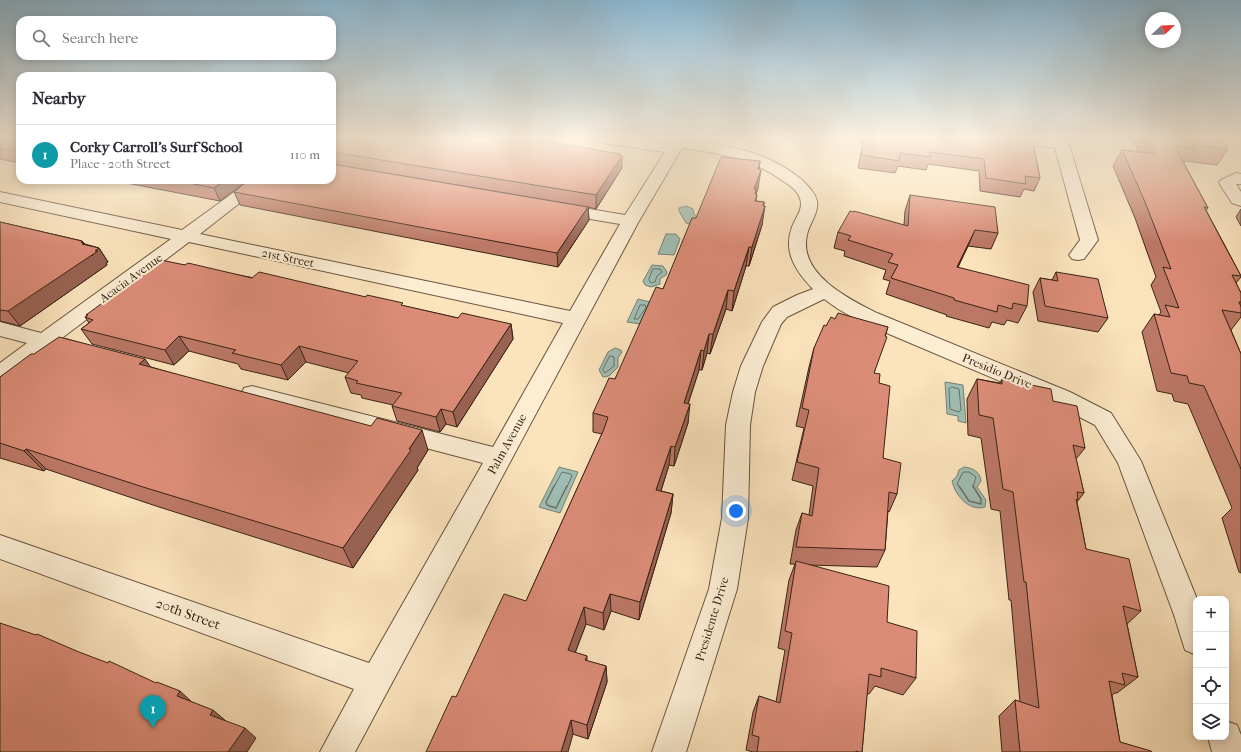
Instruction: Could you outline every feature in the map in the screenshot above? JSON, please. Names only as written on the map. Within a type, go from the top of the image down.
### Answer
[{"type":"street","name":"Palm Avenue","points":[[337,752],[630,221],[659,173]]},
{"type":"street","points":[[775,173],[793,181],[802,188],[810,202],[797,238],[799,256],[804,267],[812,278],[826,291]]},
{"type":"street","points":[[1069,173],[1089,240],[1078,255]]},
{"type":"street","points":[[1241,179],[1236,178],[1227,183],[1238,200],[1241,200]]},
{"type":"street","name":"Acacia Avenue","points":[[0,374],[187,237],[256,184]]},
{"type":"street","name":"21st Street","points":[[0,197],[576,318]]},
{"type":"street","points":[[544,206],[630,221]]},
{"type":"street","name":"Presidio Drive","points":[[826,291],[845,305],[870,318],[1062,398],[1103,418],[1129,461],[1189,615],[1194,632]]},
{"type":"street","name":"Presidente Drive","points":[[669,752],[724,589],[735,518],[738,425],[744,392],[752,366],[766,333],[780,312],[804,299],[826,291]]},
{"type":"street","points":[[0,329],[99,355]]},
{"type":"street","points":[[230,388],[499,458]]},
{"type":"street","name":"20th Street","points":[[0,547],[376,681]]},
{"type":"street","points":[[1226,740],[1229,752]]},
{"type":"water","points":[[686,206],[693,209],[694,214],[697,217],[693,225],[686,223],[679,211],[679,208]]},
{"type":"water","points":[[666,234],[676,234],[680,239],[674,255],[658,254]]},
{"type":"water","points":[[652,265],[663,266],[667,272],[666,275],[660,279],[660,284],[651,287],[645,285],[643,281]]},
{"type":"water","points":[[638,299],[654,303],[640,324],[627,322]]},
{"type":"water","points":[[615,348],[621,350],[622,352],[618,358],[618,367],[609,376],[603,377],[599,370],[608,352]]},
{"type":"water","points":[[945,382],[963,385],[966,423],[958,421],[958,416],[947,414]]},
{"type":"water","points":[[559,467],[578,472],[560,513],[539,507]]},
{"type":"water","points":[[964,467],[973,469],[979,475],[981,481],[977,487],[986,500],[985,507],[979,508],[968,505],[956,492],[952,481],[957,476],[959,470]]},
{"type":"building","points":[[336,173],[386,173],[588,207],[557,253],[234,192],[244,184],[336,184]]},
{"type":"building","points":[[462,173],[611,173],[596,195]]},
{"type":"building","points":[[714,173],[760,173],[754,189],[756,189],[755,194],[757,195],[755,201],[764,202],[763,206],[765,206],[752,247],[749,247],[734,291],[728,290],[713,334],[709,334],[704,351],[701,350],[684,403],[690,404],[675,447],[671,446],[656,490],[673,494],[640,602],[610,594],[603,613],[584,607],[568,650],[587,656],[585,660],[606,666],[587,725],[571,720],[561,752],[426,752],[452,696],[456,697],[504,594],[526,601],[604,429],[608,417],[593,413],[609,378],[615,379],[656,287],[663,289],[692,218],[696,218]]},
{"type":"building","points":[[985,173],[1039,173],[1040,178],[1025,176],[1026,184],[986,178]]},
{"type":"building","points":[[1132,173],[1189,173],[1208,208],[1204,207],[1241,276],[1232,275],[1241,293],[1241,302],[1239,302],[1241,313],[1222,310],[1241,354],[1241,469],[1204,386],[1189,383],[1187,376],[1171,373],[1154,314],[1170,317],[1165,305],[1179,308],[1163,267],[1171,269]]},
{"type":"building","points":[[194,184],[220,184],[214,188]]},
{"type":"building","points":[[910,195],[995,207],[998,233],[975,230],[957,267],[1029,285],[1027,306],[1013,303],[1012,309],[998,305],[997,312],[954,300],[954,298],[891,278],[898,265],[888,262],[893,254],[848,240],[851,236],[838,232],[850,211],[908,226]]},
{"type":"building","points":[[0,222],[82,241],[81,242],[84,243],[82,244],[99,248],[95,251],[98,251],[8,311],[0,310]]},
{"type":"building","points":[[161,260],[185,265],[188,263],[252,278],[259,272],[366,297],[367,295],[403,303],[401,305],[458,318],[462,313],[511,324],[453,412],[441,409],[436,417],[392,406],[402,393],[356,383],[358,381],[345,377],[358,361],[299,346],[281,365],[232,353],[236,350],[179,336],[165,350],[81,329],[93,320],[85,317],[88,315],[86,315]]},
{"type":"building","points":[[1056,272],[1098,279],[1108,318],[1045,306],[1040,278],[1058,281]]},
{"type":"building","points":[[838,313],[888,327],[885,336],[887,337],[874,373],[880,374],[879,383],[890,386],[883,458],[901,463],[897,494],[889,492],[885,550],[796,547],[802,513],[812,516],[819,468],[797,462],[809,410],[802,408],[814,348],[824,325],[826,326],[831,317],[835,319]]},
{"type":"building","points":[[59,337],[145,359],[139,364],[371,426],[377,418],[422,430],[409,449],[411,450],[343,548],[143,487],[26,449],[24,451],[0,443],[0,377],[31,354],[34,354]]},
{"type":"building","points":[[977,379],[1002,384],[1002,379],[1051,389],[1053,401],[1077,406],[1085,448],[1073,445],[1084,493],[1077,492],[1078,500],[1076,499],[1086,549],[1129,559],[1141,611],[1123,606],[1138,677],[1122,673],[1125,685],[1109,681],[1120,742],[1152,752],[1020,752],[1015,700],[1039,708],[1026,582],[1024,582],[1013,492],[1003,489],[993,418],[979,415]]},
{"type":"building","points":[[796,561],[889,586],[887,622],[917,631],[916,678],[881,668],[881,677],[869,674],[862,752],[757,752],[759,737],[752,735],[759,696],[780,703],[792,633],[785,631]]},
{"type":"building","points":[[0,623],[36,635],[37,634],[108,663],[109,661],[156,683],[157,682],[180,691],[177,696],[213,710],[210,715],[245,728],[228,752],[0,752]]},
{"type":"place","name":"Corky Carroll's Surf School","points":[[153,728]]}]
